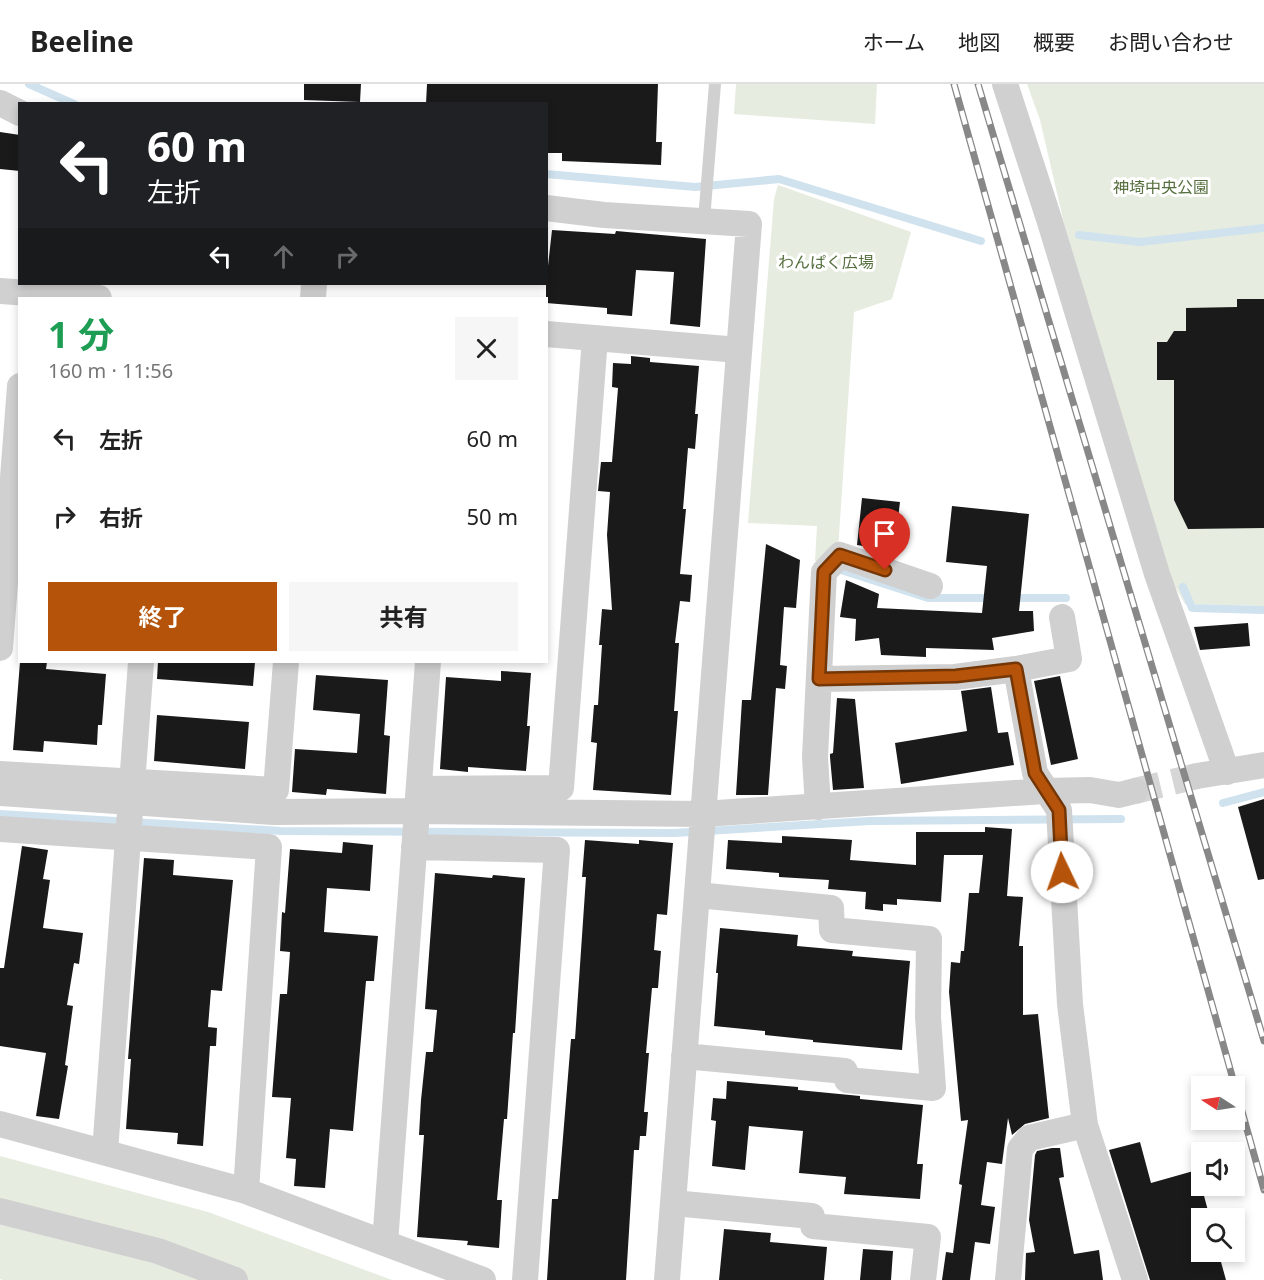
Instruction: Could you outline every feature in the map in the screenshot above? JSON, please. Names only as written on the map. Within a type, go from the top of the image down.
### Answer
[{"type":"street","points":[[1005,84],[1050,222],[1157,574],[1227,772]]},
{"type":"street","points":[[0,104],[18,112]]},
{"type":"street","points":[[548,208],[604,215],[705,210],[749,224],[667,1280]]},
{"type":"street","points":[[0,291],[26,296],[62,297]]},
{"type":"street","points":[[548,334],[739,350]]},
{"type":"street","points":[[417,817],[561,788],[595,338]]},
{"type":"street","points":[[0,648],[18,412]]},
{"type":"street","points":[[818,807],[815,757],[824,572],[840,555],[930,585]]},
{"type":"street","points":[[819,679],[956,676],[1016,669],[1069,659],[1062,617]]},
{"type":"street","points":[[105,1152],[141,663]]},
{"type":"street","points":[[0,774],[131,799],[276,790],[286,663]]},
{"type":"street","points":[[385,1243],[428,663]]},
{"type":"street","points":[[1016,669],[1035,773],[1054,810],[1070,1005],[1085,1125],[1135,1280]]},
{"type":"street","points":[[1197,776],[1264,765]]},
{"type":"street","points":[[0,793],[131,799],[274,812],[702,826],[818,807],[1054,810],[1090,790],[1119,795],[1135,791]]},
{"type":"street","points":[[417,817],[557,850],[525,1280]]},
{"type":"street","points":[[0,829],[269,847],[246,1191]]},
{"type":"street","points":[[684,1056],[845,1071],[847,1080],[933,1088],[928,1017],[929,939],[832,930],[831,908],[697,895]]},
{"type":"street","points":[[0,1124],[246,1191],[483,1280]]},
{"type":"street","points":[[1008,1280],[1020,1149],[1029,1138],[1085,1125]]},
{"type":"street","points":[[673,1203],[812,1216],[813,1226],[928,1237],[923,1280]]},
{"type":"street","points":[[0,1211],[158,1251],[235,1280]]},
{"type":"lane","points":[[705,210],[715,84]]},
{"type":"green space","points":[[736,84],[877,84],[875,124],[734,114]]},
{"type":"green space","name":"神埼中央公園","points":[[1027,84],[1264,84],[1264,606],[1185,604],[1167,572],[1064,223],[1040,120]]},
{"type":"green space","name":"わんぱく広場","points":[[778,185],[911,232],[892,299],[854,312],[838,550],[826,561],[815,561],[817,526],[748,523],[774,199]]},
{"type":"green space","points":[[0,1156],[208,1212],[392,1280],[3,1280],[0,1279]]},
{"type":"building","points":[[304,84],[361,84],[360,102],[304,100]]},
{"type":"building","points":[[427,84],[658,84],[656,142],[662,142],[661,165],[562,161],[562,153],[548,153],[548,102],[426,102]]},
{"type":"building","points":[[0,132],[18,135],[18,171],[0,169]]},
{"type":"building","points":[[552,230],[615,234],[616,231],[706,239],[700,327],[670,324],[674,272],[636,270],[632,316],[607,314],[607,308],[548,303],[546,285],[548,285]]},
{"type":"building","points":[[1237,299],[1264,299],[1264,528],[1188,529],[1174,500],[1174,380],[1157,380],[1157,342],[1167,342],[1174,331],[1186,331],[1186,308],[1237,307]]},
{"type":"building","points":[[631,356],[650,358],[650,362],[699,366],[695,449],[688,448],[683,509],[686,509],[680,574],[692,575],[690,602],[680,601],[675,643],[679,643],[674,711],[678,711],[671,795],[593,790],[597,743],[591,742],[594,705],[598,705],[602,609],[612,610],[607,535],[610,492],[598,491],[601,462],[612,462],[618,388],[612,387],[613,363],[631,364]]},
{"type":"building","points":[[862,498],[900,502],[894,551],[857,545]]},
{"type":"building","points":[[952,506],[1029,514],[1019,611],[1033,611],[1034,631],[992,638],[994,650],[926,648],[926,657],[881,655],[879,638],[855,641],[856,619],[840,617],[846,580],[879,594],[877,608],[982,613],[987,566],[946,562]]},
{"type":"building","points":[[766,544],[800,560],[796,608],[784,607],[780,665],[787,666],[785,689],[776,688],[768,795],[736,795],[742,700],[751,700]]},
{"type":"building","points":[[1248,623],[1250,646],[1200,650],[1194,627]]},
{"type":"building","points":[[20,663],[47,663],[46,669],[106,674],[102,725],[98,725],[97,745],[44,741],[43,752],[13,750]]},
{"type":"building","points":[[158,663],[255,663],[253,686],[157,679]]},
{"type":"building","points":[[501,671],[531,673],[526,771],[468,767],[468,772],[440,769],[446,677],[501,681]]},
{"type":"building","points":[[316,675],[388,680],[384,735],[390,736],[386,794],[327,789],[326,795],[292,792],[295,749],[357,753],[360,714],[313,710]]},
{"type":"building","points":[[1060,676],[1078,759],[1051,765],[1034,681]]},
{"type":"building","points":[[991,687],[998,733],[1008,732],[1014,765],[901,784],[895,743],[967,731],[961,691]]},
{"type":"building","points":[[837,698],[855,699],[864,788],[833,790],[830,754],[833,753]]},
{"type":"building","points":[[157,715],[249,722],[245,769],[154,761]]},
{"type":"building","points":[[1264,799],[1264,879],[1258,880],[1238,807]]},
{"type":"building","points":[[985,827],[1012,829],[1007,896],[1023,897],[1019,946],[1023,946],[1023,1015],[1038,1014],[1049,1118],[1025,1124],[1012,1135],[1008,1118],[1002,1164],[987,1162],[981,1205],[995,1207],[990,1244],[975,1242],[970,1280],[942,1280],[946,1252],[953,1253],[968,1120],[961,1121],[949,992],[951,962],[960,963],[961,951],[964,951],[969,893],[979,893],[983,855],[944,855],[941,902],[897,899],[897,905],[883,904],[883,911],[865,909],[866,892],[828,889],[829,880],[779,877],[779,873],[726,869],[728,840],[782,843],[782,836],[852,840],[850,860],[916,865],[916,832],[985,832]]},
{"type":"building","points":[[585,840],[639,844],[639,840],[673,843],[667,915],[657,914],[654,950],[661,951],[658,988],[652,988],[646,1053],[649,1053],[644,1112],[648,1112],[646,1136],[640,1136],[639,1150],[634,1150],[626,1280],[547,1280],[552,1199],[558,1199],[571,1039],[575,1039],[586,877],[582,877]]},
{"type":"building","points":[[343,842],[373,845],[370,891],[327,888],[324,932],[378,936],[374,981],[366,981],[353,1131],[330,1129],[325,1188],[294,1186],[296,1159],[286,1158],[291,1098],[272,1097],[280,994],[287,994],[290,952],[280,951],[282,912],[285,913],[290,849],[342,853]]},
{"type":"building","points":[[22,846],[48,850],[43,879],[50,880],[43,928],[83,933],[79,964],[74,963],[67,1005],[73,1006],[65,1065],[68,1066],[59,1119],[36,1116],[46,1053],[0,1046],[0,968],[4,968]]},
{"type":"building","points":[[144,858],[174,860],[173,875],[233,880],[222,991],[211,990],[208,1027],[217,1028],[216,1046],[210,1046],[203,1146],[177,1144],[178,1133],[126,1129],[131,1059],[128,1059]]},
{"type":"building","points":[[435,873],[492,878],[493,875],[525,878],[515,1033],[513,1033],[507,1119],[504,1119],[497,1200],[502,1200],[499,1248],[467,1245],[468,1241],[417,1237],[424,1135],[419,1135],[421,1100],[426,1052],[433,1052],[437,1010],[425,1009]]},
{"type":"building","points":[[720,928],[798,935],[797,946],[853,951],[852,956],[910,961],[902,1050],[813,1042],[813,1040],[765,1035],[765,1031],[714,1026]]},
{"type":"building","points":[[727,1081],[798,1087],[798,1090],[860,1096],[860,1099],[923,1105],[917,1164],[923,1164],[920,1199],[844,1194],[846,1177],[799,1173],[803,1131],[749,1126],[745,1170],[712,1166],[716,1121],[711,1120],[713,1098],[726,1099]]},
{"type":"building","points":[[1140,1142],[1151,1183],[1191,1172],[1191,1196],[1204,1196],[1207,1208],[1191,1208],[1191,1262],[1221,1262],[1226,1280],[1150,1280],[1109,1150]]},
{"type":"building","points":[[1060,1148],[1064,1177],[1059,1178],[1074,1254],[1099,1250],[1103,1280],[1025,1280],[1026,1253],[1035,1252],[1029,1220],[1035,1155],[1037,1151]]},
{"type":"building","points":[[724,1229],[771,1233],[770,1242],[827,1247],[824,1280],[719,1280]]},
{"type":"building","points":[[863,1249],[893,1251],[891,1280],[860,1280]]},
{"type":"waterway","points":[[29,84],[70,102]]},
{"type":"waterway","points":[[548,174],[695,187],[779,179],[981,241]]},
{"type":"waterway","points":[[1079,235],[1140,242],[1264,228]]},
{"type":"waterway","points":[[841,570],[928,598],[994,598]]},
{"type":"waterway","points":[[1183,587],[1192,608],[1264,610]]},
{"type":"waterway","points":[[1012,598],[1066,598]]},
{"type":"waterway","points":[[1223,803],[1264,792]]},
{"type":"waterway","points":[[0,814],[281,831],[674,833],[870,821],[1121,819]]},
{"type":"tunnel","points":[[1135,791],[1197,776]]},
{"type":"railway","points":[[954,84],[1264,1190]]},
{"type":"railway","points":[[978,84],[1264,1041]]},
{"type":"route","points":[[885,570],[840,555],[824,572],[819,679],[956,676],[1016,669],[1035,773],[1059,810],[1062,872]]}]
